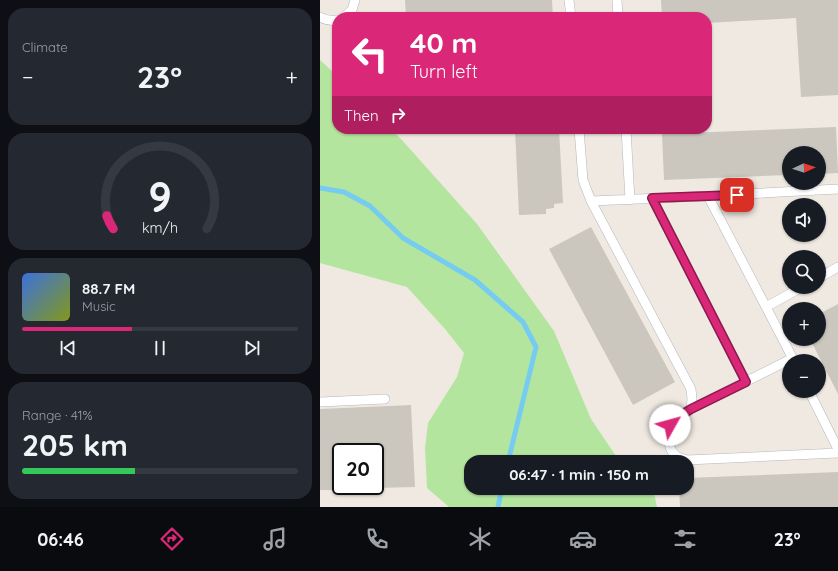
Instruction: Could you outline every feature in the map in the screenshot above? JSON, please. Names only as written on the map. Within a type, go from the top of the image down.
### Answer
[{"type":"lane","points":[[350,12],[352,10],[355,0]]},
{"type":"lane","points":[[569,0],[570,12]]},
{"type":"lane","points":[[617,0],[618,12]]},
{"type":"lane","points":[[320,17],[332,21]]},
{"type":"lane","points":[[579,134],[583,180],[591,201],[691,389],[691,409]]},
{"type":"lane","points":[[626,134],[630,200]]},
{"type":"lane","points":[[591,201],[838,189]]},
{"type":"lane","points":[[708,196],[791,354]]},
{"type":"lane","points":[[652,198],[746,382]]},
{"type":"lane","points":[[826,274],[838,267]]},
{"type":"lane","points":[[766,307],[789,294]]},
{"type":"lane","points":[[782,365],[691,409],[677,418],[670,425],[668,437],[670,450],[677,456],[687,460],[838,453]]},
{"type":"lane","points":[[813,398],[838,448]]},
{"type":"lane","points":[[320,402],[385,399]]},
{"type":"green space","points":[[320,60],[332,71],[332,134],[396,134],[477,224],[554,331],[591,419],[615,455],[464,455],[464,495],[654,495],[657,507],[449,507],[427,488],[425,448],[428,423],[457,377],[464,353],[445,329],[407,287],[320,263]]},
{"type":"building","points":[[405,0],[552,0],[553,12],[406,12]]},
{"type":"building","points":[[661,0],[838,0],[838,95],[801,97],[796,18],[712,23],[712,12],[662,12]]},
{"type":"building","points":[[836,127],[838,173],[826,174],[826,146],[782,146],[782,175],[664,180],[662,134],[712,134],[712,132]]},
{"type":"building","points":[[515,134],[559,134],[563,203],[554,204],[554,208],[546,209],[546,214],[519,215]]},
{"type":"building","points":[[591,227],[675,382],[633,405],[549,249]]},
{"type":"building","points":[[838,304],[838,394],[826,370],[826,354],[818,354],[814,346],[826,346],[826,310]]},
{"type":"building","points":[[411,405],[415,487],[384,488],[384,443],[332,443],[332,490],[320,490],[320,409]]},
{"type":"building","points":[[838,472],[838,507],[680,507],[679,495],[694,495],[694,478]]},
{"type":"waterway","points":[[320,188],[344,192],[370,206],[403,238],[475,280],[523,322],[536,347],[510,455]]},
{"type":"waterway","points":[[498,507],[501,495]]},
{"type":"route","points":[[670,425],[677,418],[691,409],[746,382],[652,198],[737,195]]}]
